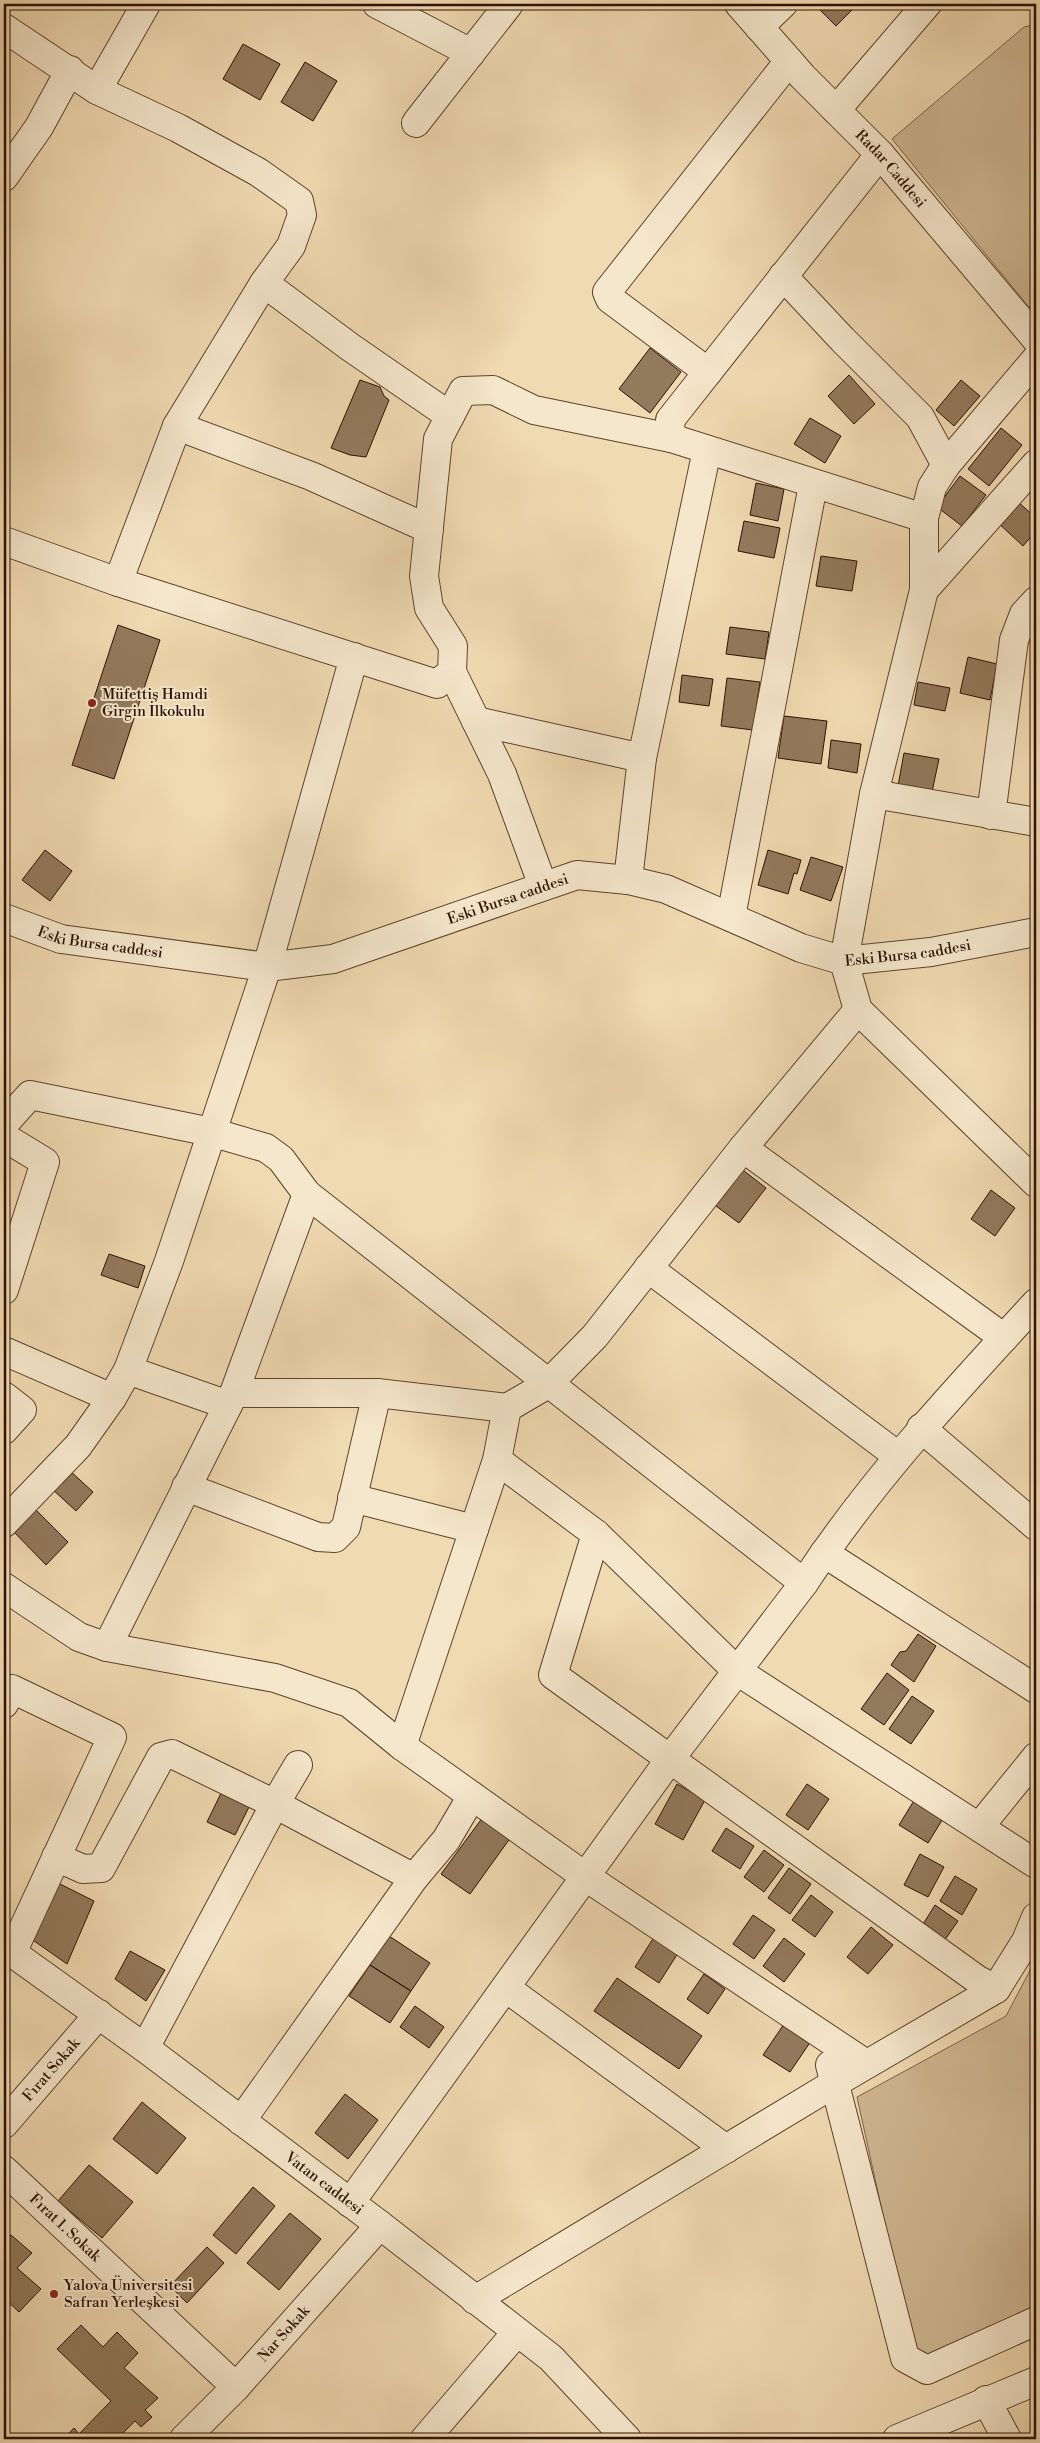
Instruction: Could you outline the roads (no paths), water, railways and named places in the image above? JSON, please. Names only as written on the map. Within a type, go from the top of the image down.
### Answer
[{"type":"street","points":[[97,90],[146,4]]},
{"type":"street","points":[[377,4],[471,53]]},
{"type":"street","points":[[416,123],[509,4]]},
{"type":"street","name":"Radar Caddesi","points":[[739,4],[789,61],[880,154],[1036,339]]},
{"type":"street","points":[[759,27],[783,4]]},
{"type":"street","points":[[836,110],[927,4]]},
{"type":"street","points":[[4,28],[70,70],[97,90],[178,128],[258,172],[298,201],[302,215],[291,246],[264,283],[178,426],[118,582]]},
{"type":"street","points":[[708,372],[610,299],[607,292],[789,61]]},
{"type":"street","points":[[4,177],[39,127],[70,70]]},
{"type":"street","points":[[671,438],[670,420],[880,154]]},
{"type":"street","points":[[783,276],[843,340],[920,416],[946,465]]},
{"type":"street","points":[[264,283],[350,347],[450,416]]},
{"type":"street","points":[[1036,359],[946,465],[932,487],[924,518],[924,590],[874,794],[844,961],[858,1010],[1036,1183]]},
{"type":"street","points":[[542,886],[502,774],[452,672],[453,646],[429,608],[424,576],[438,439],[463,391],[493,390],[534,410],[671,438],[813,485],[924,518]]},
{"type":"street","points":[[178,426],[310,476],[429,528]]},
{"type":"street","points":[[628,880],[642,758],[707,450]]},
{"type":"street","points":[[924,590],[1036,464]]},
{"type":"street","points":[[731,917],[813,485]]},
{"type":"street","points":[[4,541],[118,582],[437,684],[452,672]]},
{"type":"street","points":[[991,815],[1014,640],[1024,614],[1036,601]]},
{"type":"street","points":[[4,1523],[78,1446],[112,1398],[128,1370],[169,1262],[267,967],[354,657]]},
{"type":"street","points":[[476,720],[642,758]]},
{"type":"street","points":[[874,794],[1036,822]]},
{"type":"street","name":"Eski Bursa caddesi","points":[[4,918],[61,939],[267,967],[333,959],[577,875],[628,880],[666,889],[801,948],[844,961],[931,952],[1036,932]]},
{"type":"street","points":[[128,1370],[231,1399],[377,1393],[507,1408],[548,1384],[595,1336],[743,1148],[858,1010]]},
{"type":"street","points":[[4,1124],[30,1095],[211,1132],[266,1148],[281,1159],[306,1194],[804,1583]]},
{"type":"street","points":[[4,1137],[44,1162],[4,1290]]},
{"type":"street","points":[[743,1148],[1004,1338]]},
{"type":"street","points":[[107,1647],[231,1399],[306,1194]]},
{"type":"street","points":[[648,1268],[898,1456]]},
{"type":"street","points":[[350,2203],[670,1759],[804,1583],[824,1553],[921,1428],[1036,1303]]},
{"type":"street","points":[[4,1350],[112,1398]]},
{"type":"street","points":[[186,1487],[318,1537],[335,1538],[346,1527],[377,1393]]},
{"type":"street","points":[[4,1396],[22,1410],[4,1430]]},
{"type":"street","points":[[402,1746],[497,1460],[507,1408]]},
{"type":"street","points":[[921,1428],[1036,1526]]},
{"type":"street","points":[[497,1460],[596,1534],[737,1671],[980,1826],[1036,1864]]},
{"type":"street","points":[[352,1498],[474,1528]]},
{"type":"street","points":[[596,1534],[553,1675],[978,1980],[996,1989]]},
{"type":"street","points":[[824,1553],[1036,1689]]},
{"type":"street","points":[[4,1587],[79,1637],[107,1647],[275,1678],[349,1703],[402,1746],[586,1877],[866,2064]]},
{"type":"street","points":[[4,1704],[12,1689],[112,1737],[56,1858],[8,1950]]},
{"type":"street","points":[[56,1858],[83,1869],[102,1868],[161,1757],[172,1754],[275,1804],[414,1878]]},
{"type":"street","points":[[980,1826],[1036,1757]]},
{"type":"street","points":[[144,2048],[275,1804],[298,1765]]},
{"type":"street","points":[[241,2121],[414,1878],[446,1840],[472,1796]]},
{"type":"street","points":[[475,2300],[835,2082],[996,1989],[1026,1942],[1036,1916]]},
{"type":"street","name":"Vatan caddesi","points":[[8,1950],[99,2014],[380,2225],[551,2358],[627,2439]]},
{"type":"street","points":[[506,1988],[726,2149]]},
{"type":"street","name":"Fırat Sokak","points":[[4,2124],[99,2014]]},
{"type":"street","points":[[822,2035],[906,2358],[927,2370],[1036,2321]]},
{"type":"street","name":"Fırat 1. Sokak","points":[[4,2170],[236,2388]]},
{"type":"street","name":"Nar Sokak","points":[[184,2439],[236,2388],[380,2225]]},
{"type":"street","points":[[425,2439],[517,2332]]},
{"type":"street","points":[[897,2439],[986,2400],[1036,2381]]},
{"type":"street","points":[[986,2400],[1007,2439]]},
{"type":"place","name":"Müfettiş Hamdi Girgin İlkokulu","points":[[92,703]]},
{"type":"place","name":"Yalova Üniversitesi Safran Yerleşkesi","points":[[54,2294]]}]
